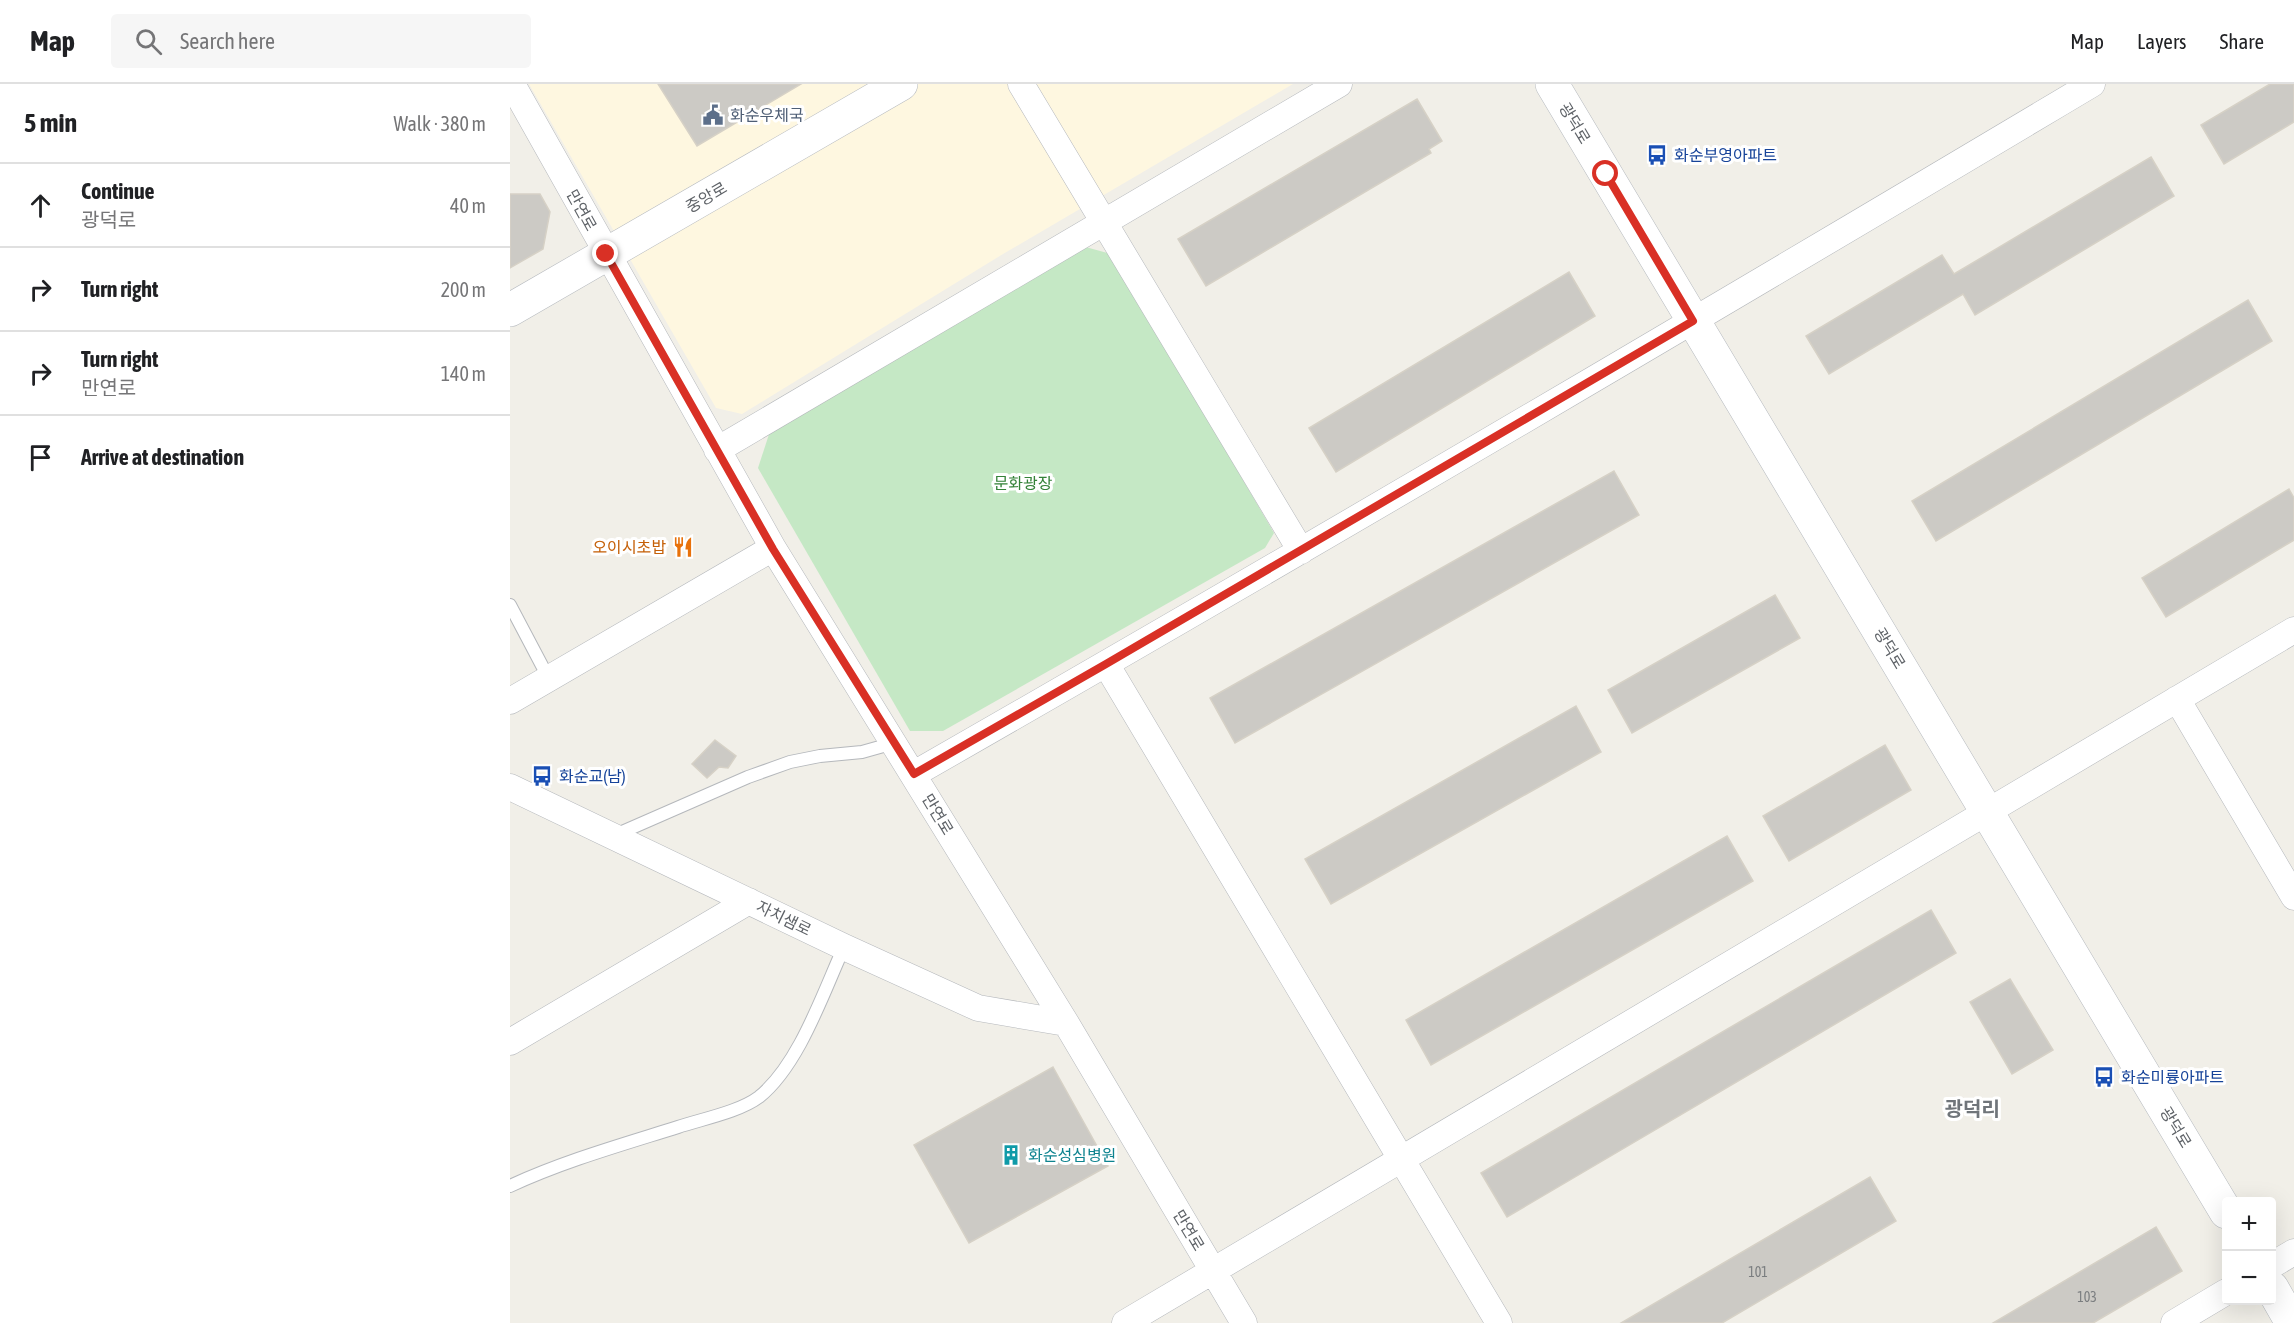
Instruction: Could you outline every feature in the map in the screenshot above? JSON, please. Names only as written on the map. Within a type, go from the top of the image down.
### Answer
[{"type":"street","name":"만연로","points":[[512,84],[773,549],[1066,1023],[1244,1323]]},
{"type":"street","name":"중앙로","points":[[510,309],[901,84]]},
{"type":"street","points":[[1021,84],[1301,551]]},
{"type":"street","points":[[717,450],[1339,84]]},
{"type":"street","name":"광덕로","points":[[1552,84],[2222,1205]]},
{"type":"street","points":[[914,774],[1301,551],[2092,84]]},
{"type":"street","points":[[510,700],[773,549]]},
{"type":"street","points":[[1125,1323],[2294,630]]},
{"type":"street","points":[[1106,664],[1499,1323]]},
{"type":"street","points":[[2177,699],[2294,897]]},
{"type":"street","name":"자치샘로","points":[[510,787],[844,947],[978,1008],[1066,1023]]},
{"type":"street","points":[[510,1042],[749,901]]},
{"type":"street","points":[[2276,1262],[2294,1252]]},
{"type":"street","points":[[2174,1323],[2222,1294]]},
{"type":"street","points":[[2276,1296],[2292,1323]]},
{"type":"lane","points":[[510,604],[548,677]]},
{"type":"lane","points":[[613,836],[748,777],[790,762],[820,756],[862,752],[894,743]]},
{"type":"lane","points":[[510,1186],[569,1161],[720,1114],[747,1104],[759,1096],[788,1063],[798,1047],[844,947]]},
{"type":"shaded area","points":[[529,84],[1293,84],[1003,254],[742,414],[716,408]]},
{"type":"green space","name":"문화광장","points":[[1082,246],[1111,254],[1274,533],[1265,548],[943,731],[910,731],[758,468],[772,425]]},
{"type":"building","name":"화순우체국","points":[[658,84],[801,84],[697,146]]},
{"type":"building","points":[[2270,84],[2294,84],[2294,122],[2224,164],[2201,125]]},
{"type":"building","points":[[1417,99],[1442,141],[1429,149],[1431,153],[1206,286],[1178,239]]},
{"type":"building","points":[[2151,157],[2174,196],[1975,315],[1963,294],[1829,374],[1806,336],[1942,255],[1954,274]]},
{"type":"building","points":[[510,194],[540,194],[550,212],[543,249],[510,268]]},
{"type":"building","points":[[1569,272],[1595,316],[1336,472],[1309,428]]},
{"type":"building","points":[[2248,300],[2272,341],[1936,541],[1912,501]]},
{"type":"building","points":[[1614,471],[1639,515],[1235,743],[1210,698]]},
{"type":"building","points":[[2289,489],[2294,498],[2294,540],[2166,617],[2142,578]]},
{"type":"building","points":[[1775,595],[1800,638],[1632,733],[1608,690]]},
{"type":"building","points":[[1576,706],[1601,752],[1331,904],[1305,859]]},
{"type":"building","points":[[715,740],[736,756],[728,768],[719,767],[707,778],[692,764]]},
{"type":"building","points":[[1885,745],[1911,790],[1789,861],[1763,816]]},
{"type":"building","points":[[1727,836],[1753,881],[1431,1065],[1406,1020]]},
{"type":"building","points":[[1931,910],[1956,953],[1507,1217],[1481,1173]]},
{"type":"building","points":[[2010,979],[2053,1050],[2012,1074],[1970,1002]]},
{"type":"building","name":"화순성심병원","points":[[1053,1067],[1108,1166],[969,1243],[914,1145]]},
{"type":"building","points":[[1870,1177],[1896,1221],[1722,1323],[1621,1323]]},
{"type":"building","points":[[2156,1227],[2182,1271],[2093,1323],[1993,1323]]},
{"type":"place","name":"화순우체국","points":[[713,115]]},
{"type":"place","name":"화순부영아파트","points":[[1657,155]]},
{"type":"place","name":"오이시초밥","points":[[683,547]]},
{"type":"place","name":"화순교(남)","points":[[542,776]]},
{"type":"place","name":"화순미륭아파트","points":[[2104,1077]]},
{"type":"place","name":"화순성심병원","points":[[1011,1155]]},
{"type":"district","name":"광덕리","points":[[1972,1108]]},
{"type":"route","points":[[606,254],[773,549],[914,774],[1693,321],[1606,174]]}]
